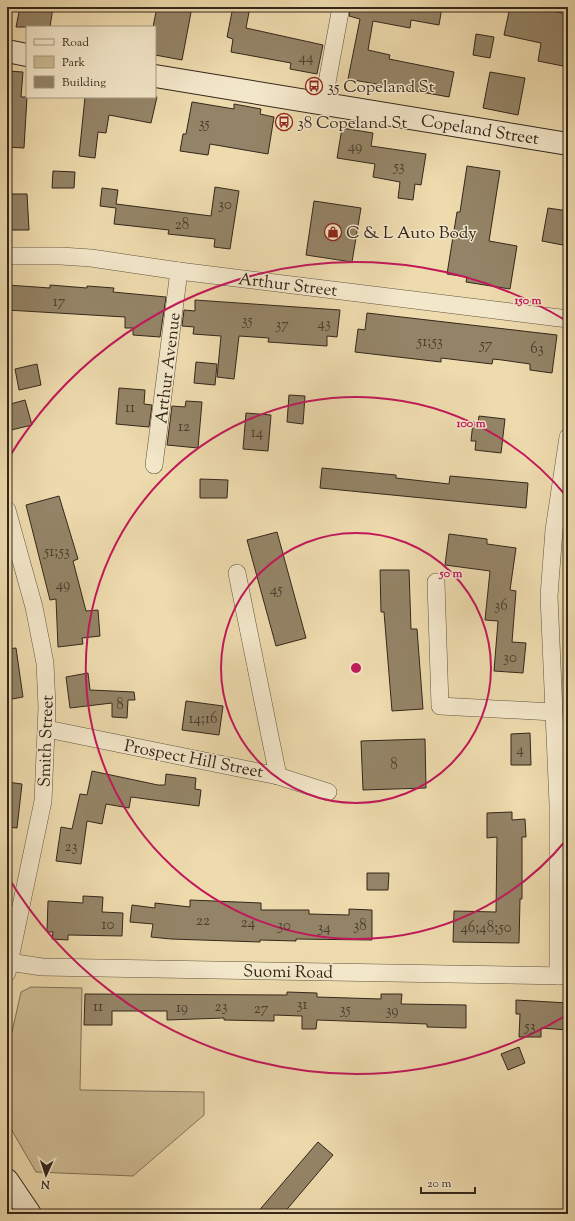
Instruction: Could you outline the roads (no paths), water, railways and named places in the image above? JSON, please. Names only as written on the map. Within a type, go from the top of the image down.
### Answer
[{"type":"main road","points":[[7,51],[26,55]]},
{"type":"main road","name":"Copeland Street","points":[[156,76],[568,144]]},
{"type":"main road","points":[[7,1180],[30,1214]]},
{"type":"street","points":[[323,104],[340,7]]},
{"type":"street","name":"Arthur Street","points":[[7,256],[76,257],[568,319]]},
{"type":"street","name":"Arthur Avenue","points":[[154,465],[180,271]]},
{"type":"street","points":[[563,976],[558,804],[549,596],[554,530],[568,437]]},
{"type":"street","name":"Smith Street","points":[[7,510],[33,602],[44,656],[47,691],[47,729],[43,802],[8,967]]},
{"type":"street","name":"Prospect Hill Street","points":[[47,729],[278,776],[236,573]]},
{"type":"street","points":[[436,582],[440,706],[553,712]]},
{"type":"street","points":[[278,776],[328,792]]},
{"type":"street","name":"Suomi Road","points":[[8,967],[563,976]]},
{"type":"place","name":"35 Copeland St","points":[[314,86]]},
{"type":"place","name":"38 Copeland St","points":[[284,122]]},
{"type":"place","name":"C & L Auto Body","points":[[333,232]]}]
